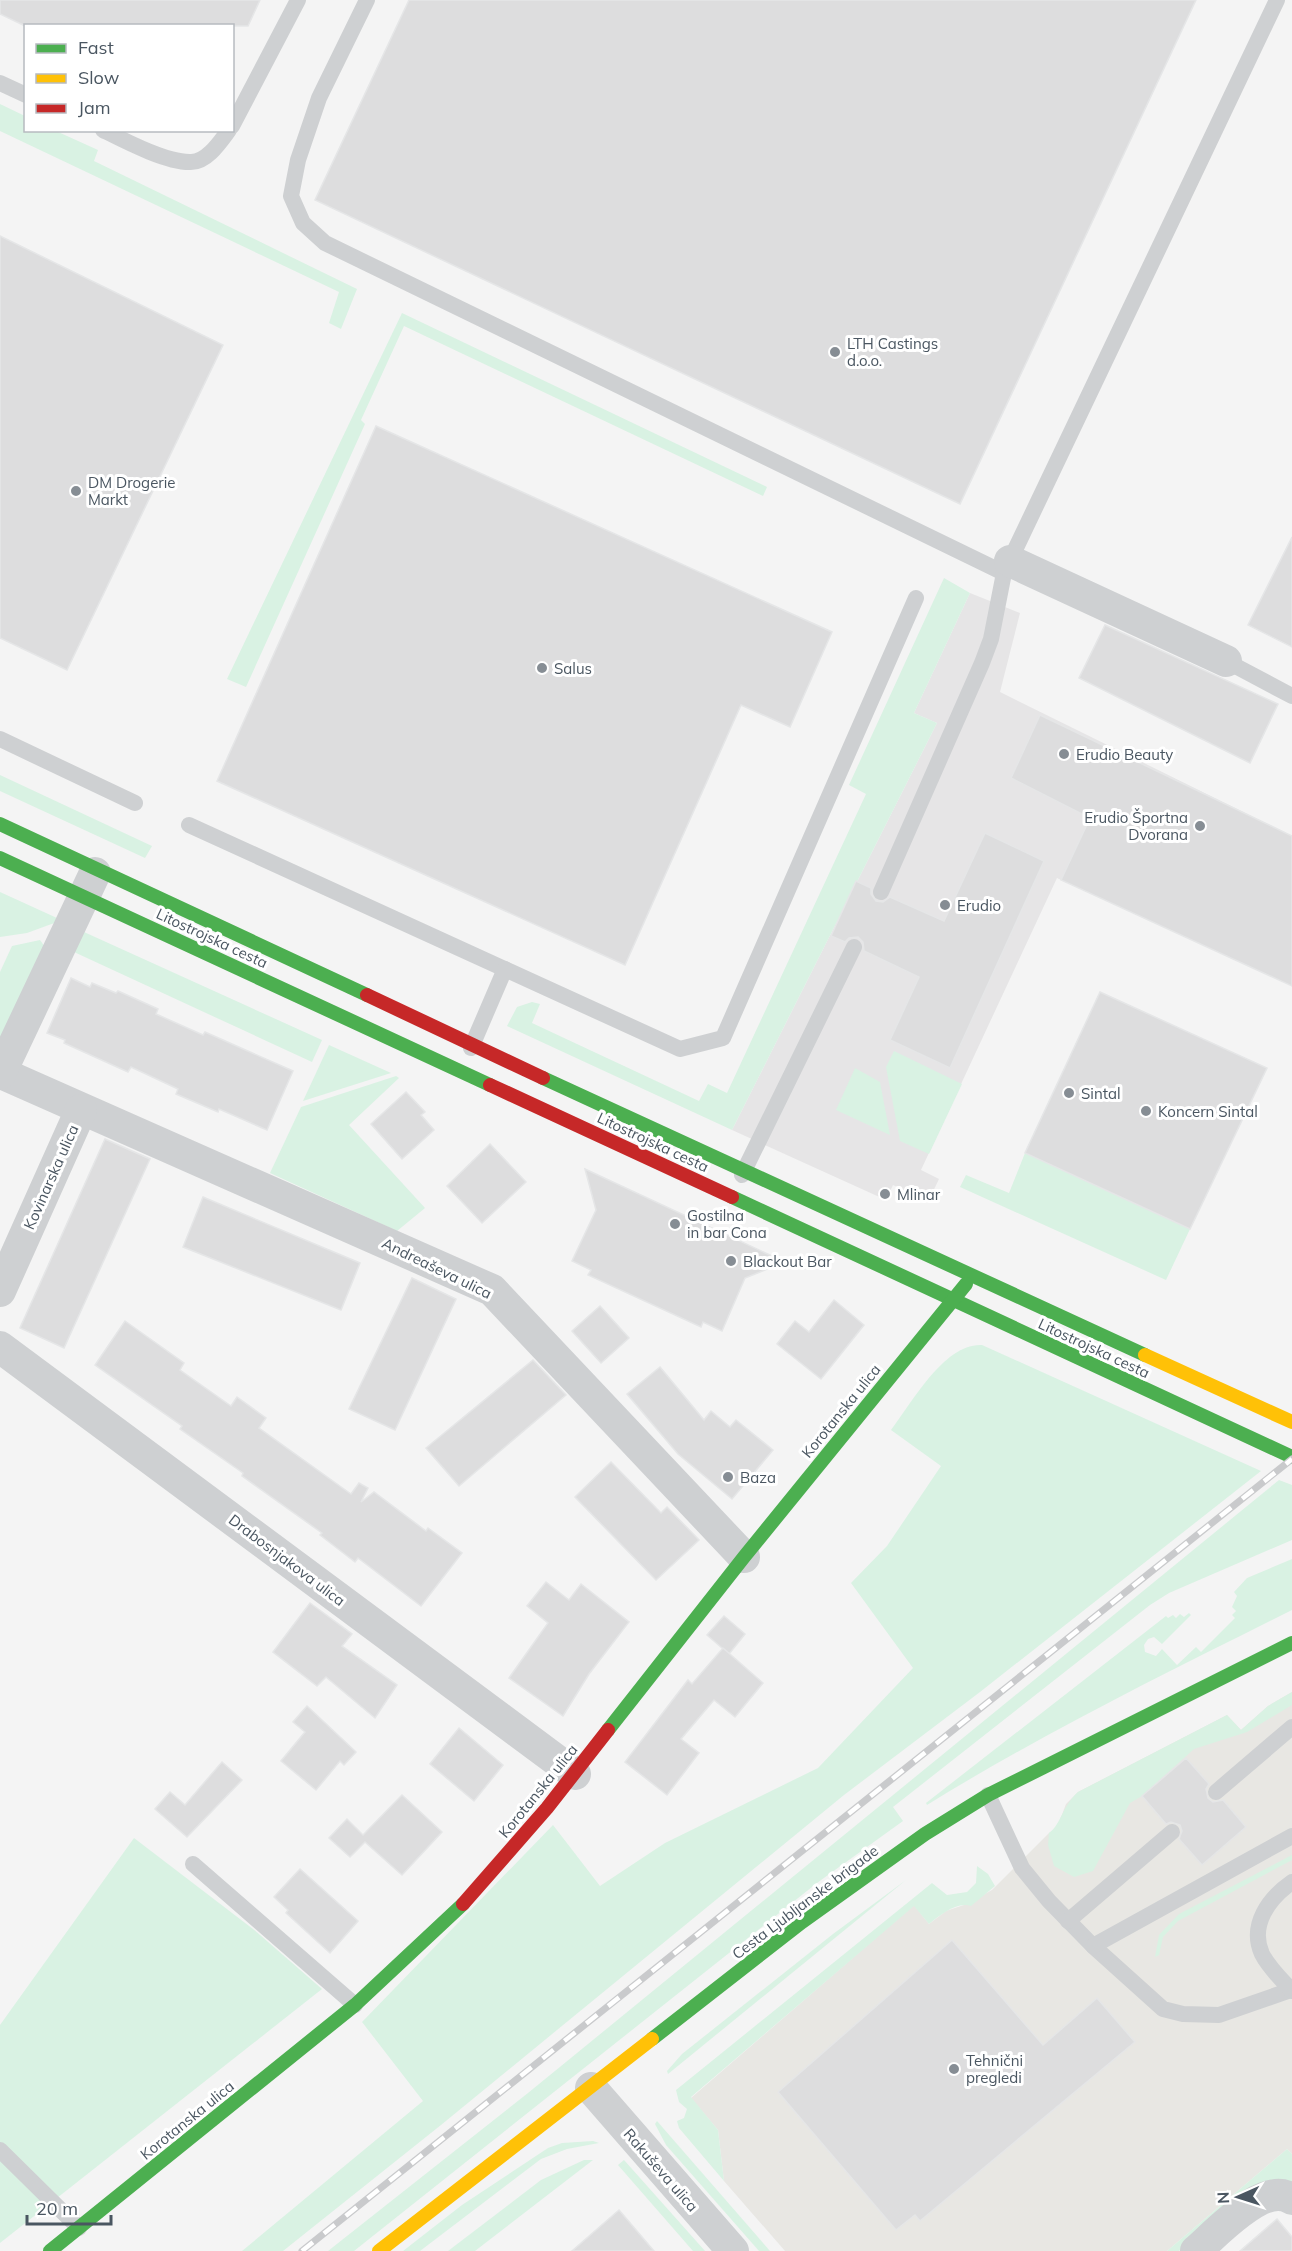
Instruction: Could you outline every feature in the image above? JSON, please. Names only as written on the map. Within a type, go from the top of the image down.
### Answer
[{"type":"main road","name":"Litostrojska cesta","points":[[0,824],[744,1171],[1292,1422]]},
{"type":"main road","name":"Litostrojska cesta","points":[[0,858],[461,1070],[1292,1458]]},
{"type":"main road","name":"Korotanska ulica","points":[[50,2251],[355,2005],[461,1906],[574,1774],[744,1557],[973,1276]]},
{"type":"main road","points":[[1023,1333],[1036,1305]]},
{"type":"main road","name":"Cesta Ljubljanske brigade","points":[[379,2251],[802,1922],[925,1834],[988,1795],[1292,1643]]},
{"type":"street","points":[[1007,567],[1226,661]]},
{"type":"street","name":"Kovinarska ulica","points":[[0,1291],[81,1110],[0,1074],[97,870]]},
{"type":"street","name":"Andreaševa ulica","points":[[81,1110],[492,1290],[744,1557]]},
{"type":"street","name":"Drabosnjakova ulica","points":[[0,1347],[574,1774]]},
{"type":"street","name":"Rakuševa ulica","points":[[591,2088],[733,2251]]},
{"type":"street","points":[[1196,2251],[1255,2201],[1277,2194],[1292,2199]]},
{"type":"lane","points":[[234,122],[298,0]]},
{"type":"lane","points":[[367,0],[319,98],[298,160],[291,196],[303,223],[334,247],[1007,567]]},
{"type":"lane","points":[[881,892],[985,655],[991,639],[1007,567],[1277,0]]},
{"type":"lane","points":[[0,83],[24,94]]},
{"type":"lane","points":[[108,132],[172,158],[192,162],[211,153],[227,132]]},
{"type":"lane","points":[[189,825],[680,1049],[723,1038],[916,598]]},
{"type":"lane","points":[[1226,661],[1292,696]]},
{"type":"lane","points":[[0,739],[135,802]]},
{"type":"lane","points":[[732,1197],[854,947]]},
{"type":"lane","points":[[461,1070],[505,969]]},
{"type":"lane","points":[[1216,1792],[1292,1726]]},
{"type":"lane","points":[[988,1795],[1022,1868],[1068,1921],[1163,2009],[1182,2014],[1219,2015],[1291,1991],[1262,1955],[1258,1942],[1261,1916],[1276,1893],[1292,1882]]},
{"type":"lane","points":[[1068,1921],[1172,1832]]},
{"type":"lane","points":[[1093,1946],[1292,1836]]},
{"type":"lane","points":[[193,1864],[355,2005]]},
{"type":"lane","points":[[0,2150],[79,2228]]},
{"type":"shaded area","name":"Erudio","points":[[970,593],[1020,613],[1000,692],[1292,836],[1292,913],[1209,898],[1078,843],[1061,880],[1057,878],[921,1170],[939,1179],[928,1202],[893,1185],[886,1200],[732,1130],[937,723],[914,713]]},
{"type":"shaded area","points":[[1292,1692],[1292,2154],[1287,2149],[1167,2251],[785,2251],[724,2181],[718,2130],[691,2098],[914,1905],[929,1924],[946,1911],[967,1904],[992,1890],[1049,1833],[1057,1828],[1066,1804],[1078,1792],[1227,1715],[1241,1730],[1268,1706]]},
{"type":"green space","points":[[0,104],[24,116],[24,132],[58,132],[98,150],[94,161],[357,289],[341,329],[329,323],[339,292],[0,131]]},
{"type":"green space","points":[[402,313],[767,487],[763,496],[404,326],[361,420],[365,424],[246,687],[227,679]]},
{"type":"green space","points":[[944,578],[970,593],[914,713],[937,723],[732,1130],[507,1026],[517,1007],[532,1002],[540,1004],[532,1023],[699,1101],[708,1084],[727,1093],[866,794],[849,785]]},
{"type":"green space","points":[[0,775],[152,846],[145,858],[0,791]]},
{"type":"green space","points":[[0,892],[57,918],[57,922],[27,933],[0,937]]},
{"type":"green space","points":[[84,932],[322,1040],[312,1062],[74,952]]},
{"type":"green space","points":[[40,940],[45,947],[0,1044],[0,972],[12,946]]},
{"type":"green space","points":[[329,1045],[391,1073],[303,1101]]},
{"type":"green space","points":[[894,1051],[962,1084],[929,1154],[900,1141],[886,1067]]},
{"type":"green space","points":[[855,1068],[880,1082],[890,1135],[836,1110]]},
{"type":"green space","points":[[396,1076],[399,1078],[349,1125],[425,1208],[397,1231],[270,1173],[301,1107]]},
{"type":"green space","points":[[1025,1153],[1190,1229],[1166,1280],[960,1187],[966,1175],[1009,1193]]},
{"type":"green space","points":[[982,1345],[1261,1471],[980,1692],[844,1795],[441,2125],[283,2251],[242,2251],[423,2101],[362,2022],[553,1825],[600,1886],[665,1843],[818,1768],[913,1668],[851,1583],[887,1546],[941,1466],[891,1430],[942,1364],[968,1347]]},
{"type":"green space","points":[[1279,1480],[1292,1485],[1292,1540],[1169,1593],[1150,1605],[893,1807],[903,1821],[817,1883],[354,2251],[328,2251],[528,2093]]},
{"type":"green space","points":[[1292,1559],[1292,1610],[1016,1752],[927,1805],[926,1803],[1166,1616],[1168,1618],[1173,1615],[1176,1618],[1180,1614],[1184,1617],[1189,1613],[1191,1615],[1162,1644],[1154,1637],[1148,1639],[1144,1645],[1145,1652],[1156,1656],[1162,1649],[1177,1665],[1196,1647],[1201,1652],[1235,1618],[1232,1615],[1236,1611],[1232,1607],[1237,1596],[1234,1592],[1247,1578]]},
{"type":"green space","points":[[1292,1692],[1292,1705],[1247,1732],[1194,1749],[1142,1796],[1130,1803],[1093,1871],[1074,1877],[1054,1866],[1048,1845],[1049,1833],[1078,1792],[1227,1715],[1241,1730],[1268,1706]]},
{"type":"green space","points":[[134,1838],[253,1929],[322,1989],[0,2243],[0,2025]]},
{"type":"green space","points":[[1292,1855],[1292,1860],[1178,1921],[1163,1937],[1159,1955],[1155,1957],[1159,1935],[1179,1914]]},
{"type":"green space","points":[[977,1866],[988,1874],[995,1886],[971,1906],[954,1907],[929,1924],[914,1906],[691,2097],[718,2130],[724,2181],[679,2128],[677,2121],[684,2118],[687,2109],[679,2102],[676,2090],[932,1883],[947,1895],[967,1892],[976,1883]]},
{"type":"green space","points":[[906,1880],[668,2074],[667,2071],[682,2054],[833,1934]]},
{"type":"green space","points":[[657,2121],[770,2251],[759,2251],[666,2145],[655,2124]]},
{"type":"green space","points":[[593,2141],[599,2143],[567,2149],[541,2159],[420,2251],[403,2251],[462,2205],[548,2148],[562,2143]]},
{"type":"green space","points":[[1287,2149],[1292,2154],[1292,2185],[1241,2197],[1179,2251],[1167,2251]]},
{"type":"green space","points":[[584,2160],[593,2160],[475,2251],[448,2251],[541,2180]]},
{"type":"green space","points":[[624,2160],[705,2251],[693,2251],[618,2165]]},
{"type":"building","points":[[0,0],[260,0],[248,26],[234,26],[234,24],[24,26],[0,14]]},
{"type":"building","name":"LTH Castings d.o.o.","points":[[409,0],[1196,0],[960,504],[315,200]]},
{"type":"building","name":"DM Drogerie Markt","points":[[0,236],[223,345],[67,670],[0,638]]},
{"type":"building","name":"Salus","points":[[376,426],[832,632],[790,727],[741,705],[625,965],[217,781]]},
{"type":"building","points":[[1292,537],[1292,647],[1248,625]]},
{"type":"building","points":[[1105,625],[1278,704],[1250,763],[1079,678]]},
{"type":"building","points":[[1040,715],[1292,836],[1292,986],[1061,880],[1090,818],[1011,778]]},
{"type":"building","name":"Erudio","points":[[985,833],[1044,861],[950,1068],[890,1040],[919,977],[864,951],[863,942],[858,937],[849,938],[845,942],[831,936],[856,881],[871,888],[871,894],[876,901],[883,902],[890,897],[944,921]]},
{"type":"building","points":[[71,978],[90,987],[92,983],[116,993],[118,991],[158,1009],[156,1014],[203,1035],[205,1032],[293,1071],[267,1130],[219,1109],[218,1112],[176,1094],[178,1089],[131,1067],[128,1072],[47,1033]]},
{"type":"building","name":"Koncern Sintal","points":[[1100,992],[1267,1068],[1190,1229],[1025,1153]]},
{"type":"building","points":[[406,1092],[425,1112],[421,1115],[434,1130],[402,1159],[371,1124]]},
{"type":"building","points":[[105,1139],[150,1159],[64,1348],[20,1328]]},
{"type":"building","points":[[490,1144],[526,1182],[482,1223],[447,1186]]},
{"type":"building","points":[[585,1169],[785,1262],[745,1278],[722,1331],[703,1322],[701,1327],[588,1275],[591,1270],[572,1261],[596,1210]]},
{"type":"building","points":[[203,1197],[360,1263],[341,1310],[183,1247]]},
{"type":"building","points":[[412,1278],[456,1299],[395,1430],[349,1409]]},
{"type":"building","points":[[834,1300],[864,1325],[821,1379],[777,1344],[795,1321],[809,1332]]},
{"type":"building","points":[[600,1306],[629,1338],[601,1363],[572,1331]]},
{"type":"building","points":[[125,1321],[184,1363],[180,1370],[231,1406],[237,1397],[266,1418],[259,1428],[351,1494],[359,1483],[368,1488],[361,1502],[374,1492],[426,1531],[428,1528],[462,1553],[421,1606],[358,1558],[355,1562],[320,1535],[322,1533],[180,1429],[182,1426],[95,1365]]},
{"type":"building","points":[[533,1360],[566,1395],[459,1486],[426,1448]]},
{"type":"building","points":[[660,1367],[704,1420],[711,1411],[730,1427],[736,1420],[773,1450],[732,1499],[678,1454],[627,1394]]},
{"type":"building","points":[[611,1462],[661,1513],[667,1507],[699,1540],[656,1580],[575,1497]]},
{"type":"building","points":[[546,1582],[569,1600],[581,1584],[629,1622],[589,1674],[563,1716],[509,1678],[548,1623],[527,1606]]},
{"type":"building","points":[[310,1603],[352,1634],[342,1646],[397,1685],[375,1718],[326,1677],[317,1686],[273,1652]]},
{"type":"building","points":[[724,1616],[745,1634],[729,1654],[707,1635]]},
{"type":"building","points":[[723,1648],[763,1683],[735,1717],[714,1700],[681,1739],[699,1753],[667,1795],[625,1762],[688,1680],[692,1684]]},
{"type":"building","points":[[307,1706],[356,1752],[344,1765],[340,1761],[316,1790],[281,1761],[305,1732],[293,1722]]},
{"type":"building","points":[[459,1728],[503,1765],[474,1801],[430,1764]]},
{"type":"building","points":[[1186,1758],[1209,1784],[1206,1789],[1208,1798],[1213,1802],[1223,1800],[1246,1827],[1202,1865],[1179,1839],[1182,1831],[1180,1825],[1171,1822],[1166,1824],[1142,1796]]},
{"type":"building","points":[[222,1762],[242,1780],[187,1837],[155,1809],[170,1792],[185,1805]]},
{"type":"building","points":[[402,1795],[442,1832],[402,1875],[365,1842],[350,1857],[329,1838],[347,1819],[363,1835]]},
{"type":"building","points":[[300,1869],[358,1921],[330,1953],[286,1913],[288,1910],[274,1897]]},
{"type":"building","name":"Tehnični pregledi","points":[[952,1940],[1043,2045],[1097,1998],[1135,2042],[920,2221],[915,2215],[896,2230],[778,2092]]},
{"type":"building","points":[[619,2210],[654,2251],[572,2251]]},
{"type":"building","points":[[1277,2219],[1292,2237],[1292,2251],[1240,2251]]},
{"type":"railway","points":[[302,2251],[1292,1459]]},
{"type":"traffic: fast","points":[[0,824],[367,995]]},
{"type":"traffic: fast","points":[[0,858],[490,1085]]},
{"type":"traffic: fast","points":[[543,1078],[1145,1355]]},
{"type":"traffic: fast","points":[[732,1197],[1292,1457]]},
{"type":"traffic: fast","points":[[608,1730],[744,1557],[966,1284]]},
{"type":"traffic: fast","points":[[652,2039],[802,1922],[925,1834],[988,1795],[1292,1643]]},
{"type":"traffic: fast","points":[[50,2251],[355,2005],[463,1904]]},
{"type":"traffic: slow","points":[[1145,1355],[1292,1422]]},
{"type":"traffic: slow","points":[[379,2251],[652,2039]]},
{"type":"traffic: jam","points":[[367,995],[543,1078]]},
{"type":"traffic: jam","points":[[490,1085],[732,1197]]},
{"type":"traffic: jam","points":[[463,1904],[547,1808],[608,1730]]},
{"type":"place","name":"LTH Castings d.o.o.","points":[[835,352]]},
{"type":"place","name":"DM Drogerie Markt","points":[[76,491]]},
{"type":"place","name":"Salus","points":[[542,668]]},
{"type":"place","name":"Erudio Beauty","points":[[1064,754]]},
{"type":"place","name":"Erudio Športna Dvorana","points":[[1200,826]]},
{"type":"place","name":"Erudio","points":[[945,905]]},
{"type":"place","name":"Sintal","points":[[1069,1093]]},
{"type":"place","name":"Koncern Sintal","points":[[1146,1111]]},
{"type":"place","name":"Mlinar","points":[[885,1194]]},
{"type":"place","name":"Gostilna in bar Cona","points":[[675,1224]]},
{"type":"place","name":"Blackout Bar","points":[[731,1261]]},
{"type":"place","name":"Baza","points":[[728,1477]]},
{"type":"place","name":"Tehnični pregledi","points":[[954,2069]]}]
